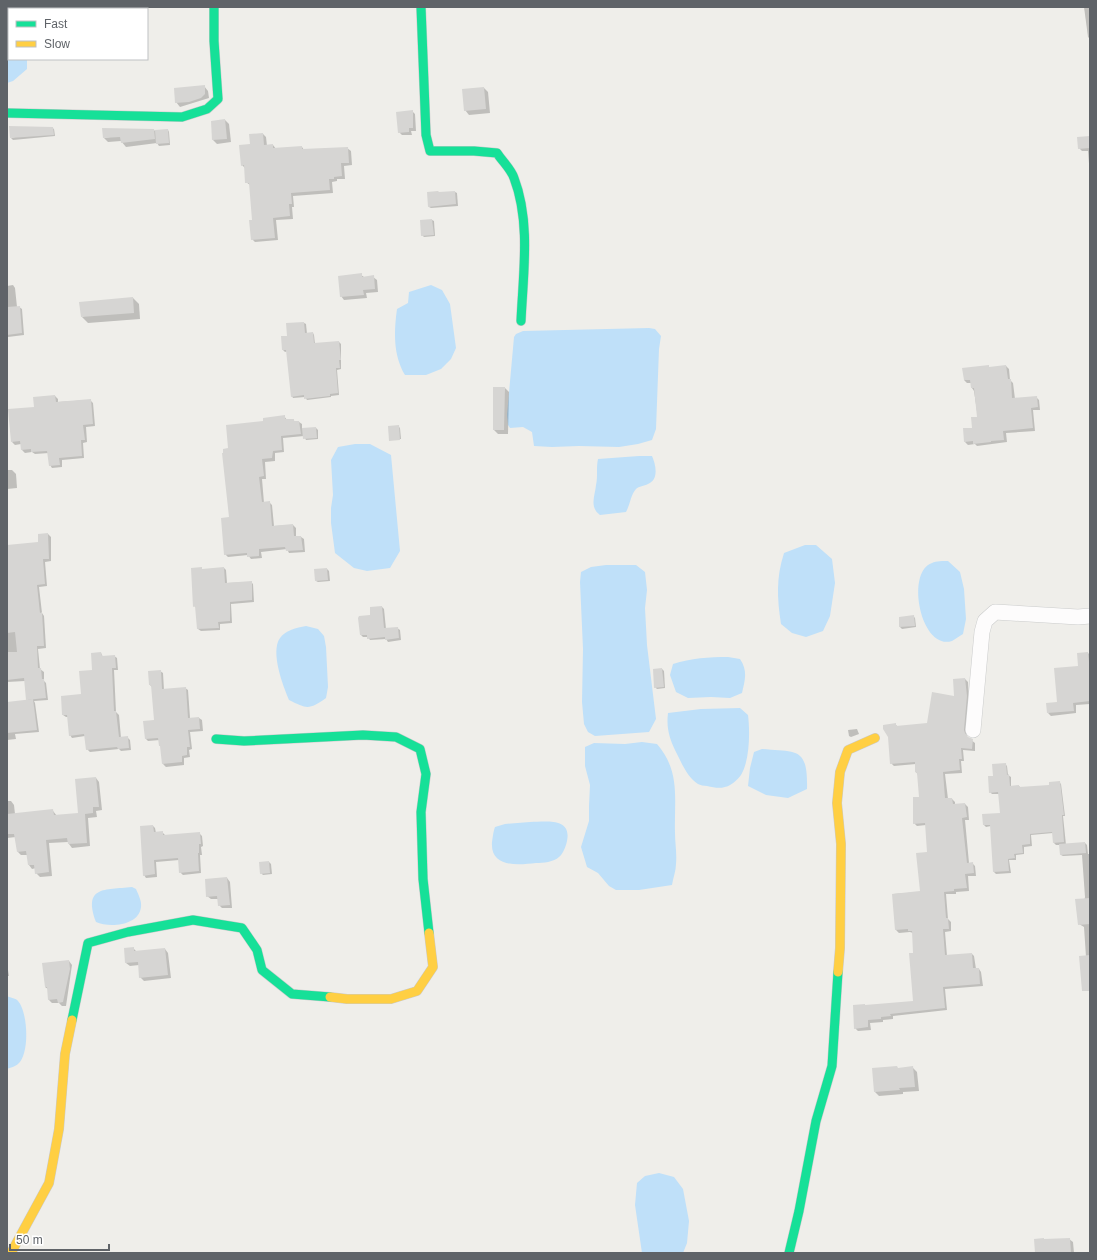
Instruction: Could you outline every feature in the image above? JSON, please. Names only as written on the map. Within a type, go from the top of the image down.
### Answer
[{"type":"street","points":[[7,113],[182,116],[207,109],[218,99],[214,41],[214,7]]},
{"type":"street","points":[[421,7],[426,135],[430,151],[474,151],[497,153],[514,177],[523,212],[524,244],[521,321]]},
{"type":"street","points":[[973,730],[982,632],[985,621],[995,612],[1078,617],[1090,616]]},
{"type":"street","points":[[11,1253],[49,1183],[59,1129],[66,1054],[88,943],[128,932],[193,920],[242,928],[256,950],[262,970],[292,994],[347,999],[391,999],[417,991],[433,967],[423,879],[421,812],[426,774],[420,749],[396,737],[363,735],[312,739],[244,741],[216,739]]},
{"type":"street","points":[[789,1253],[799,1211],[816,1121],[832,1066],[840,948],[841,844],[837,803],[840,772],[848,750],[875,738]]},
{"type":"water","points":[[7,7],[20,7],[8,8],[8,60],[27,60],[27,69],[13,81],[7,83]]},
{"type":"water","points":[[431,285],[442,290],[450,304],[456,348],[451,359],[441,369],[426,375],[405,375],[398,359],[395,343],[397,309],[408,303],[409,292]]},
{"type":"water","points":[[655,329],[661,336],[659,349],[656,429],[652,440],[619,447],[534,446],[532,432],[523,427],[510,428],[508,425],[507,415],[514,337],[516,334],[523,331]]},
{"type":"water","points":[[355,444],[370,444],[391,455],[400,551],[390,568],[367,571],[354,568],[335,553],[331,523],[333,495],[331,460],[338,447]]},
{"type":"water","points":[[652,456],[656,472],[654,479],[648,484],[636,489],[626,512],[600,515],[594,505],[598,459]]},
{"type":"water","points":[[805,545],[816,545],[832,559],[835,583],[830,616],[823,631],[806,637],[792,633],[781,624],[778,597],[778,580],[784,553]]},
{"type":"water","points":[[938,561],[948,561],[960,572],[964,589],[966,619],[963,634],[952,641],[941,641],[932,634],[925,623],[920,609],[918,594],[919,580],[924,569],[932,563]]},
{"type":"water","points":[[606,565],[636,565],[645,572],[647,590],[645,608],[647,645],[656,719],[649,732],[595,736],[588,732],[584,724],[582,702],[583,649],[580,582],[581,572],[591,567]]},
{"type":"water","points":[[306,626],[318,629],[324,636],[328,687],[326,698],[316,705],[308,707],[289,700],[278,669],[276,652],[277,644],[282,635]]},
{"type":"water","points":[[728,657],[740,659],[743,663],[745,676],[742,693],[730,698],[688,698],[676,692],[670,675],[673,664],[700,658]]},
{"type":"water","points":[[740,708],[748,715],[749,729],[748,754],[741,775],[734,783],[722,788],[698,784],[691,778],[672,744],[668,729],[668,713],[701,709]]},
{"type":"water","points":[[642,742],[657,744],[665,754],[673,776],[675,786],[676,869],[672,885],[639,890],[616,890],[609,886],[598,873],[587,867],[581,847],[589,821],[590,785],[585,766],[585,747],[594,743],[625,744]]},
{"type":"water","points":[[762,749],[798,754],[805,765],[807,789],[788,798],[766,795],[748,786],[754,752]]},
{"type":"water","points":[[556,822],[565,828],[567,833],[567,841],[560,856],[557,859],[542,863],[514,864],[500,861],[496,857],[493,850],[492,842],[495,827],[505,824]]},
{"type":"water","points":[[132,887],[136,889],[141,905],[139,913],[135,918],[129,922],[115,925],[96,922],[92,902],[94,896],[105,890]]},
{"type":"water","points":[[7,996],[17,1000],[21,1006],[26,1023],[26,1043],[22,1059],[17,1065],[7,1069]]},
{"type":"water","points":[[659,1173],[674,1177],[683,1189],[689,1221],[687,1243],[683,1253],[642,1253],[635,1205],[637,1183],[645,1176]]},
{"type":"building","points":[[205,85],[205,94],[201,98],[189,102],[175,103],[174,88]]},
{"type":"building","points":[[484,87],[486,109],[464,111],[462,89]]},
{"type":"building","points":[[413,110],[413,128],[409,128],[409,132],[398,133],[396,112]]},
{"type":"building","points":[[225,119],[227,139],[212,140],[211,121]]},
{"type":"building","points":[[9,126],[53,127],[54,135],[10,138]]},
{"type":"building","points":[[102,128],[154,129],[155,139],[121,143],[120,137],[103,138]]},
{"type":"building","points":[[168,129],[169,143],[156,144],[155,130]]},
{"type":"building","points":[[263,133],[264,145],[273,144],[273,148],[302,146],[302,149],[348,147],[349,163],[341,163],[342,176],[329,179],[330,190],[291,193],[292,204],[289,204],[290,216],[273,218],[275,238],[251,240],[249,220],[252,220],[249,183],[245,183],[244,165],[241,166],[239,145],[250,144],[249,134]]},
{"type":"building","points":[[1090,136],[1090,148],[1078,149],[1077,137]]},
{"type":"building","points":[[455,191],[456,204],[428,207],[427,192]]},
{"type":"building","points":[[432,219],[434,235],[421,236],[420,220]]},
{"type":"building","points":[[362,273],[362,277],[374,275],[375,289],[363,290],[364,295],[340,297],[338,276]]},
{"type":"building","points":[[133,297],[134,313],[81,317],[79,302]]},
{"type":"building","points":[[20,306],[22,333],[7,335],[7,307]]},
{"type":"building","points":[[304,322],[305,333],[313,332],[314,343],[339,341],[341,360],[339,360],[340,368],[336,368],[338,393],[330,394],[330,396],[304,399],[304,395],[291,397],[286,350],[282,350],[281,336],[287,336],[286,323]]},
{"type":"building","points":[[989,365],[989,367],[1006,365],[1008,379],[1011,379],[1012,398],[1037,396],[1038,407],[1031,408],[1033,428],[1003,431],[1004,440],[973,444],[973,441],[964,442],[963,428],[972,428],[971,417],[977,417],[974,388],[971,388],[970,380],[964,380],[962,368]]},
{"type":"building","points":[[493,387],[505,387],[504,430],[493,430]]},
{"type":"building","points":[[55,395],[56,402],[91,399],[93,424],[83,425],[85,440],[81,440],[82,456],[59,458],[60,465],[49,466],[47,451],[31,452],[31,449],[21,450],[20,441],[11,442],[8,409],[34,407],[33,397]]},
{"type":"building","points":[[285,415],[285,419],[294,419],[294,421],[299,421],[301,434],[281,436],[282,450],[273,451],[272,458],[262,459],[264,476],[259,477],[262,502],[270,501],[272,526],[293,524],[294,536],[301,536],[303,550],[286,551],[285,547],[259,549],[259,556],[247,557],[247,553],[224,555],[221,518],[229,517],[222,453],[223,449],[228,448],[226,425],[263,421],[263,418]]},
{"type":"building","points":[[399,425],[400,440],[389,441],[388,426]]},
{"type":"building","points":[[316,427],[317,438],[303,439],[302,428]]},
{"type":"building","points":[[48,533],[49,559],[43,559],[45,584],[37,585],[40,613],[42,612],[44,646],[37,646],[38,668],[41,668],[42,679],[44,679],[46,698],[26,700],[24,678],[7,680],[7,652],[17,652],[15,632],[7,633],[7,545],[38,542],[38,534]]},
{"type":"building","points":[[202,567],[202,569],[224,567],[225,583],[252,581],[252,600],[230,602],[230,621],[218,622],[219,628],[197,629],[195,606],[193,607],[191,568]]},
{"type":"building","points":[[327,568],[328,580],[315,581],[314,569]]},
{"type":"building","points":[[382,606],[384,628],[398,627],[399,638],[385,640],[385,637],[367,639],[367,635],[360,635],[359,616],[370,615],[370,607]]},
{"type":"building","points":[[914,615],[915,626],[899,627],[899,617]]},
{"type":"building","points":[[101,652],[102,656],[115,655],[116,668],[112,668],[114,711],[116,711],[119,737],[128,736],[129,748],[118,749],[117,747],[86,750],[84,734],[69,736],[67,715],[62,715],[61,696],[81,694],[79,671],[92,670],[91,653]]},
{"type":"building","points":[[1088,652],[1090,671],[1090,701],[1073,703],[1074,711],[1047,713],[1046,703],[1057,702],[1054,668],[1078,666],[1077,653]]},
{"type":"building","points":[[662,668],[664,687],[654,688],[653,669]]},
{"type":"building","points":[[161,670],[162,689],[186,687],[188,718],[199,717],[200,729],[188,730],[190,747],[187,747],[187,755],[182,756],[182,762],[162,764],[158,738],[145,739],[143,721],[154,720],[151,685],[149,685],[148,671]]},
{"type":"building","points":[[965,678],[967,696],[964,730],[968,737],[973,739],[972,749],[961,748],[962,759],[959,759],[960,770],[943,772],[945,798],[952,798],[953,804],[965,803],[967,817],[962,818],[967,863],[973,862],[974,873],[965,874],[967,888],[954,889],[954,891],[944,892],[946,918],[948,918],[949,929],[943,929],[945,955],[972,953],[973,968],[979,968],[980,984],[943,987],[945,1008],[890,1014],[891,1016],[881,1017],[881,1019],[868,1020],[868,1027],[854,1029],[853,1005],[913,1001],[909,953],[913,953],[912,931],[908,931],[908,929],[895,930],[892,894],[920,891],[916,853],[927,852],[925,823],[913,824],[913,797],[919,797],[915,762],[890,764],[888,737],[883,729],[883,725],[896,723],[896,726],[927,723],[932,692],[954,696],[953,679]]},
{"type":"building","points":[[33,699],[37,730],[7,733],[7,702]]},
{"type":"building","points":[[1006,763],[1010,786],[1019,785],[1019,787],[1049,785],[1049,782],[1060,781],[1064,815],[1062,815],[1064,842],[1053,843],[1052,832],[1030,834],[1030,844],[1022,845],[1023,853],[1014,854],[1015,858],[1008,859],[1009,871],[993,872],[990,825],[983,825],[982,814],[1000,813],[998,792],[989,793],[988,776],[993,776],[992,764]]},
{"type":"building","points":[[96,777],[99,807],[93,807],[93,813],[85,814],[87,843],[68,844],[67,838],[46,840],[49,872],[35,874],[34,865],[28,865],[26,851],[17,852],[14,834],[7,834],[7,814],[53,809],[54,815],[78,813],[75,779]]},
{"type":"building","points":[[153,825],[154,832],[163,831],[163,835],[200,832],[201,844],[199,844],[198,853],[199,871],[179,873],[178,858],[154,860],[155,874],[143,876],[140,826]]},
{"type":"building","points":[[1085,842],[1086,853],[1060,855],[1059,844]]},
{"type":"building","points":[[269,861],[270,873],[260,874],[259,862]]},
{"type":"building","points":[[227,877],[230,905],[218,906],[217,896],[206,897],[205,879]]},
{"type":"building","points":[[1090,898],[1090,924],[1078,925],[1075,899]]},
{"type":"building","points":[[134,947],[134,951],[165,948],[168,975],[139,978],[138,962],[125,963],[124,948]]},
{"type":"building","points":[[1090,955],[1090,991],[1082,991],[1079,956]]},
{"type":"building","points":[[69,960],[70,969],[63,1002],[58,1003],[57,999],[48,1000],[42,963]]},
{"type":"building","points":[[897,1066],[898,1068],[913,1066],[915,1087],[874,1092],[872,1068]]},
{"type":"building","points":[[1070,1238],[1071,1253],[1035,1253],[1034,1239]]},
{"type":"traffic: fast","points":[[7,113],[182,117],[207,109],[218,99],[214,41],[214,7]]},
{"type":"traffic: fast","points":[[421,7],[426,135],[430,151],[474,151],[497,153],[509,168],[514,178],[523,212],[525,249],[521,321]]},
{"type":"traffic: fast","points":[[216,739],[244,741],[363,735],[396,737],[420,749],[426,774],[421,812],[423,879],[429,933]]},
{"type":"traffic: fast","points":[[72,1020],[88,943],[128,932],[193,920],[242,928],[257,950],[262,970],[292,994],[330,997]]},
{"type":"traffic: fast","points":[[789,1253],[799,1211],[816,1121],[832,1066],[838,972]]},
{"type":"traffic: slow","points":[[838,972],[840,948],[841,844],[837,803],[840,772],[848,750],[875,738]]},
{"type":"traffic: slow","points":[[330,997],[347,999],[391,999],[417,991],[433,967],[429,933]]},
{"type":"traffic: slow","points":[[11,1253],[49,1183],[59,1129],[65,1054],[72,1020]]}]
